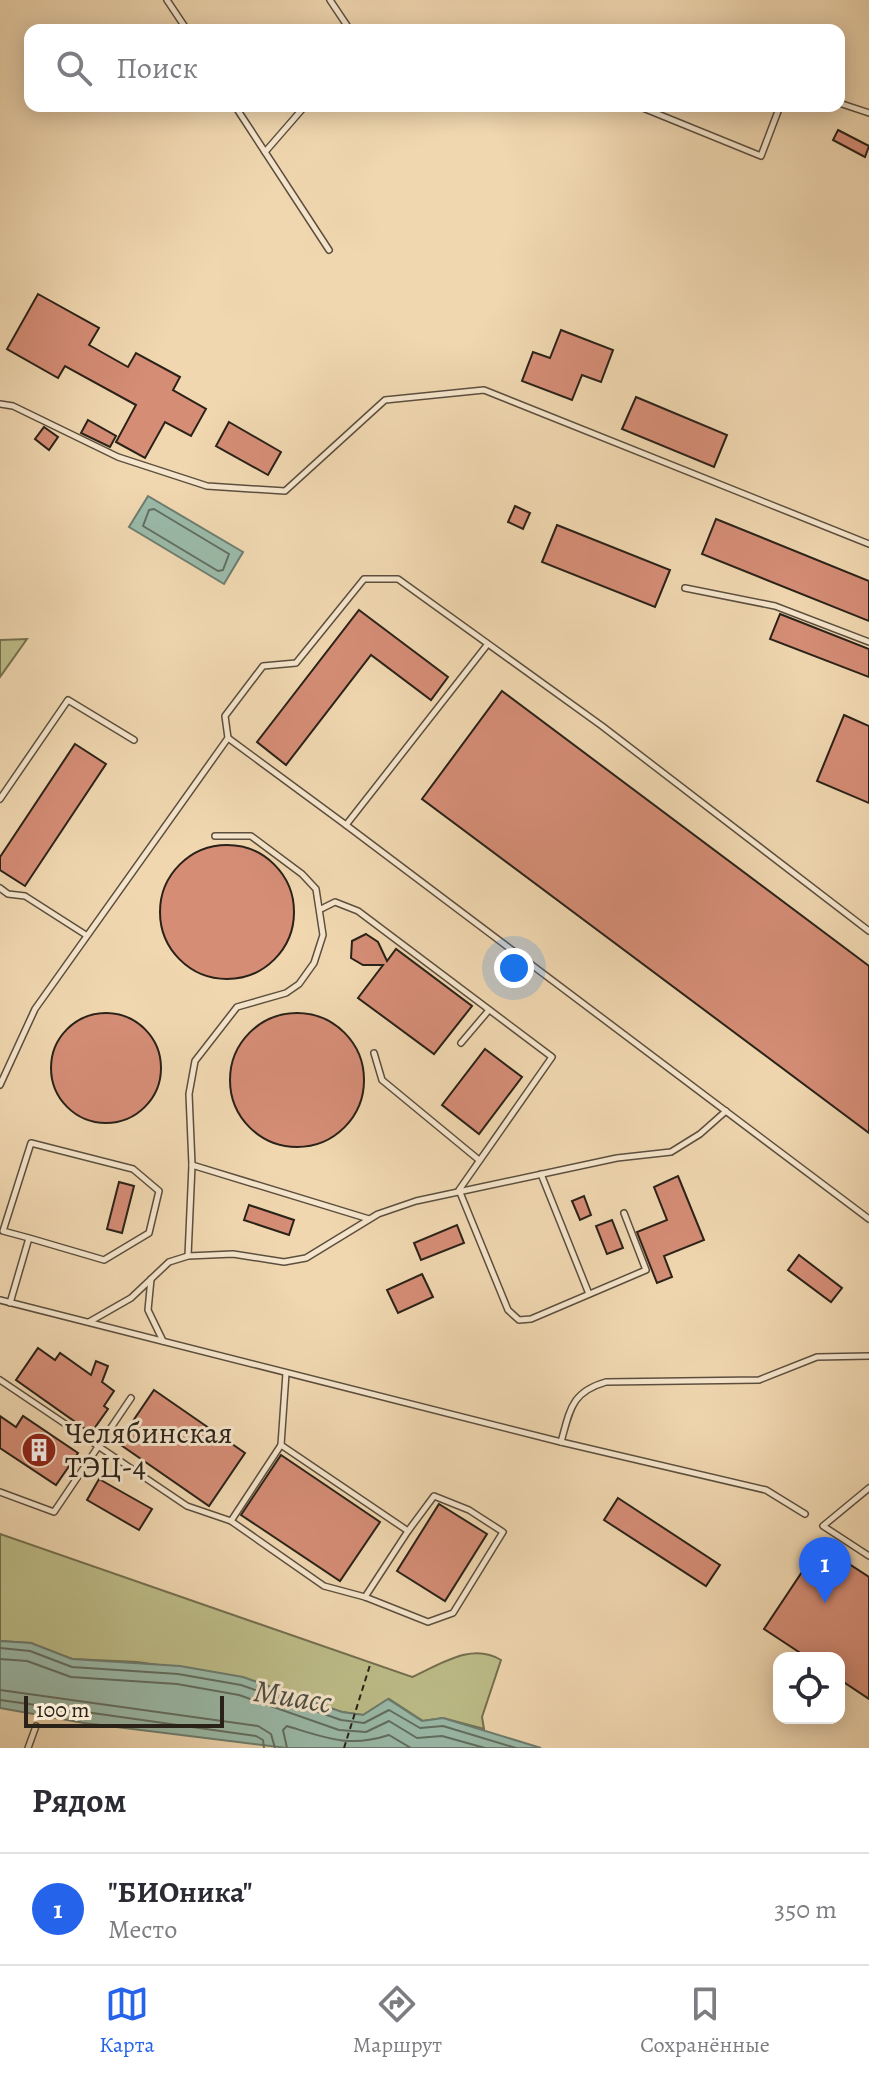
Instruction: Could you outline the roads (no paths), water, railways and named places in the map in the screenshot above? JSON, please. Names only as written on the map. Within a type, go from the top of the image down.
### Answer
[{"type":"lane","points":[[167,0],[183,24]]},
{"type":"lane","points":[[330,0],[346,24]]},
{"type":"lane","points":[[845,105],[869,113]]},
{"type":"lane","points":[[239,112],[329,250]]},
{"type":"lane","points":[[265,152],[300,112]]},
{"type":"lane","points":[[653,112],[761,156],[778,112]]},
{"type":"lane","points":[[0,404],[13,406],[118,457],[207,486],[285,491],[385,400],[484,390],[869,544]]},
{"type":"lane","points":[[0,1085],[35,1009],[228,738],[225,716],[263,666],[296,663],[364,579],[398,579],[602,726],[869,931]]},
{"type":"lane","points":[[685,588],[775,606],[869,642]]},
{"type":"lane","points":[[346,825],[487,645]]},
{"type":"lane","points":[[0,799],[68,700],[134,740]]},
{"type":"lane","points":[[228,738],[869,1219]]},
{"type":"lane","points":[[188,1256],[192,1165],[189,1094],[195,1061],[237,1007],[286,993],[299,984],[314,963],[323,935],[316,889],[277,853],[251,836],[215,836]]},
{"type":"lane","points":[[0,888],[8,894],[25,896],[86,935]]},
{"type":"lane","points":[[321,909],[335,902],[358,911],[552,1057],[459,1190]]},
{"type":"lane","points":[[461,1043],[489,1010]]},
{"type":"lane","points":[[374,1053],[382,1080],[479,1160]]},
{"type":"lane","points":[[88,1322],[131,1298],[169,1262],[188,1256],[233,1254],[284,1262],[306,1258],[369,1219],[459,1190],[671,1152],[700,1134],[726,1111]]},
{"type":"lane","points":[[31,1143],[133,1169],[159,1191],[149,1233],[104,1260],[29,1238],[3,1231],[31,1143]]},
{"type":"lane","points":[[192,1165],[369,1219]]},
{"type":"lane","points":[[541,1174],[589,1294]]},
{"type":"lane","points":[[459,1190],[508,1310],[519,1320],[531,1319],[646,1270],[624,1213]]},
{"type":"lane","points":[[10,1303],[29,1238]]},
{"type":"lane","points":[[152,1277],[148,1310],[164,1342]]},
{"type":"lane","points":[[0,1300],[561,1442],[766,1490],[805,1514]]},
{"type":"lane","points":[[561,1442],[572,1406],[585,1388],[606,1382],[759,1380],[817,1357],[869,1356]]},
{"type":"lane","points":[[231,1521],[281,1445],[286,1373]]},
{"type":"lane","points":[[0,1380],[187,1506],[231,1521],[324,1586],[365,1597],[428,1622],[453,1613],[503,1532],[469,1510],[434,1496],[365,1597]]},
{"type":"lane","points":[[0,1492],[54,1512],[131,1398]]},
{"type":"lane","points":[[281,1445],[408,1531]]},
{"type":"lane","points":[[869,1488],[823,1526],[869,1556]]},
{"type":"lane","points":[[28,1748],[36,1726]]},
{"type":"water","points":[[148,496],[243,552],[224,584],[129,527]]},
{"type":"water","name":"Миасс","points":[[0,1641],[31,1643],[72,1659],[180,1666],[243,1677],[342,1712],[363,1715],[388,1699],[422,1721],[443,1718],[541,1748],[287,1748],[84,1723],[0,1708]]},
{"type":"place","name":"Челябинская ТЭЦ-4","points":[[39,1450]]},
{"type":"place","name":"\"БИОника\"","points":[[825,1603]]}]
